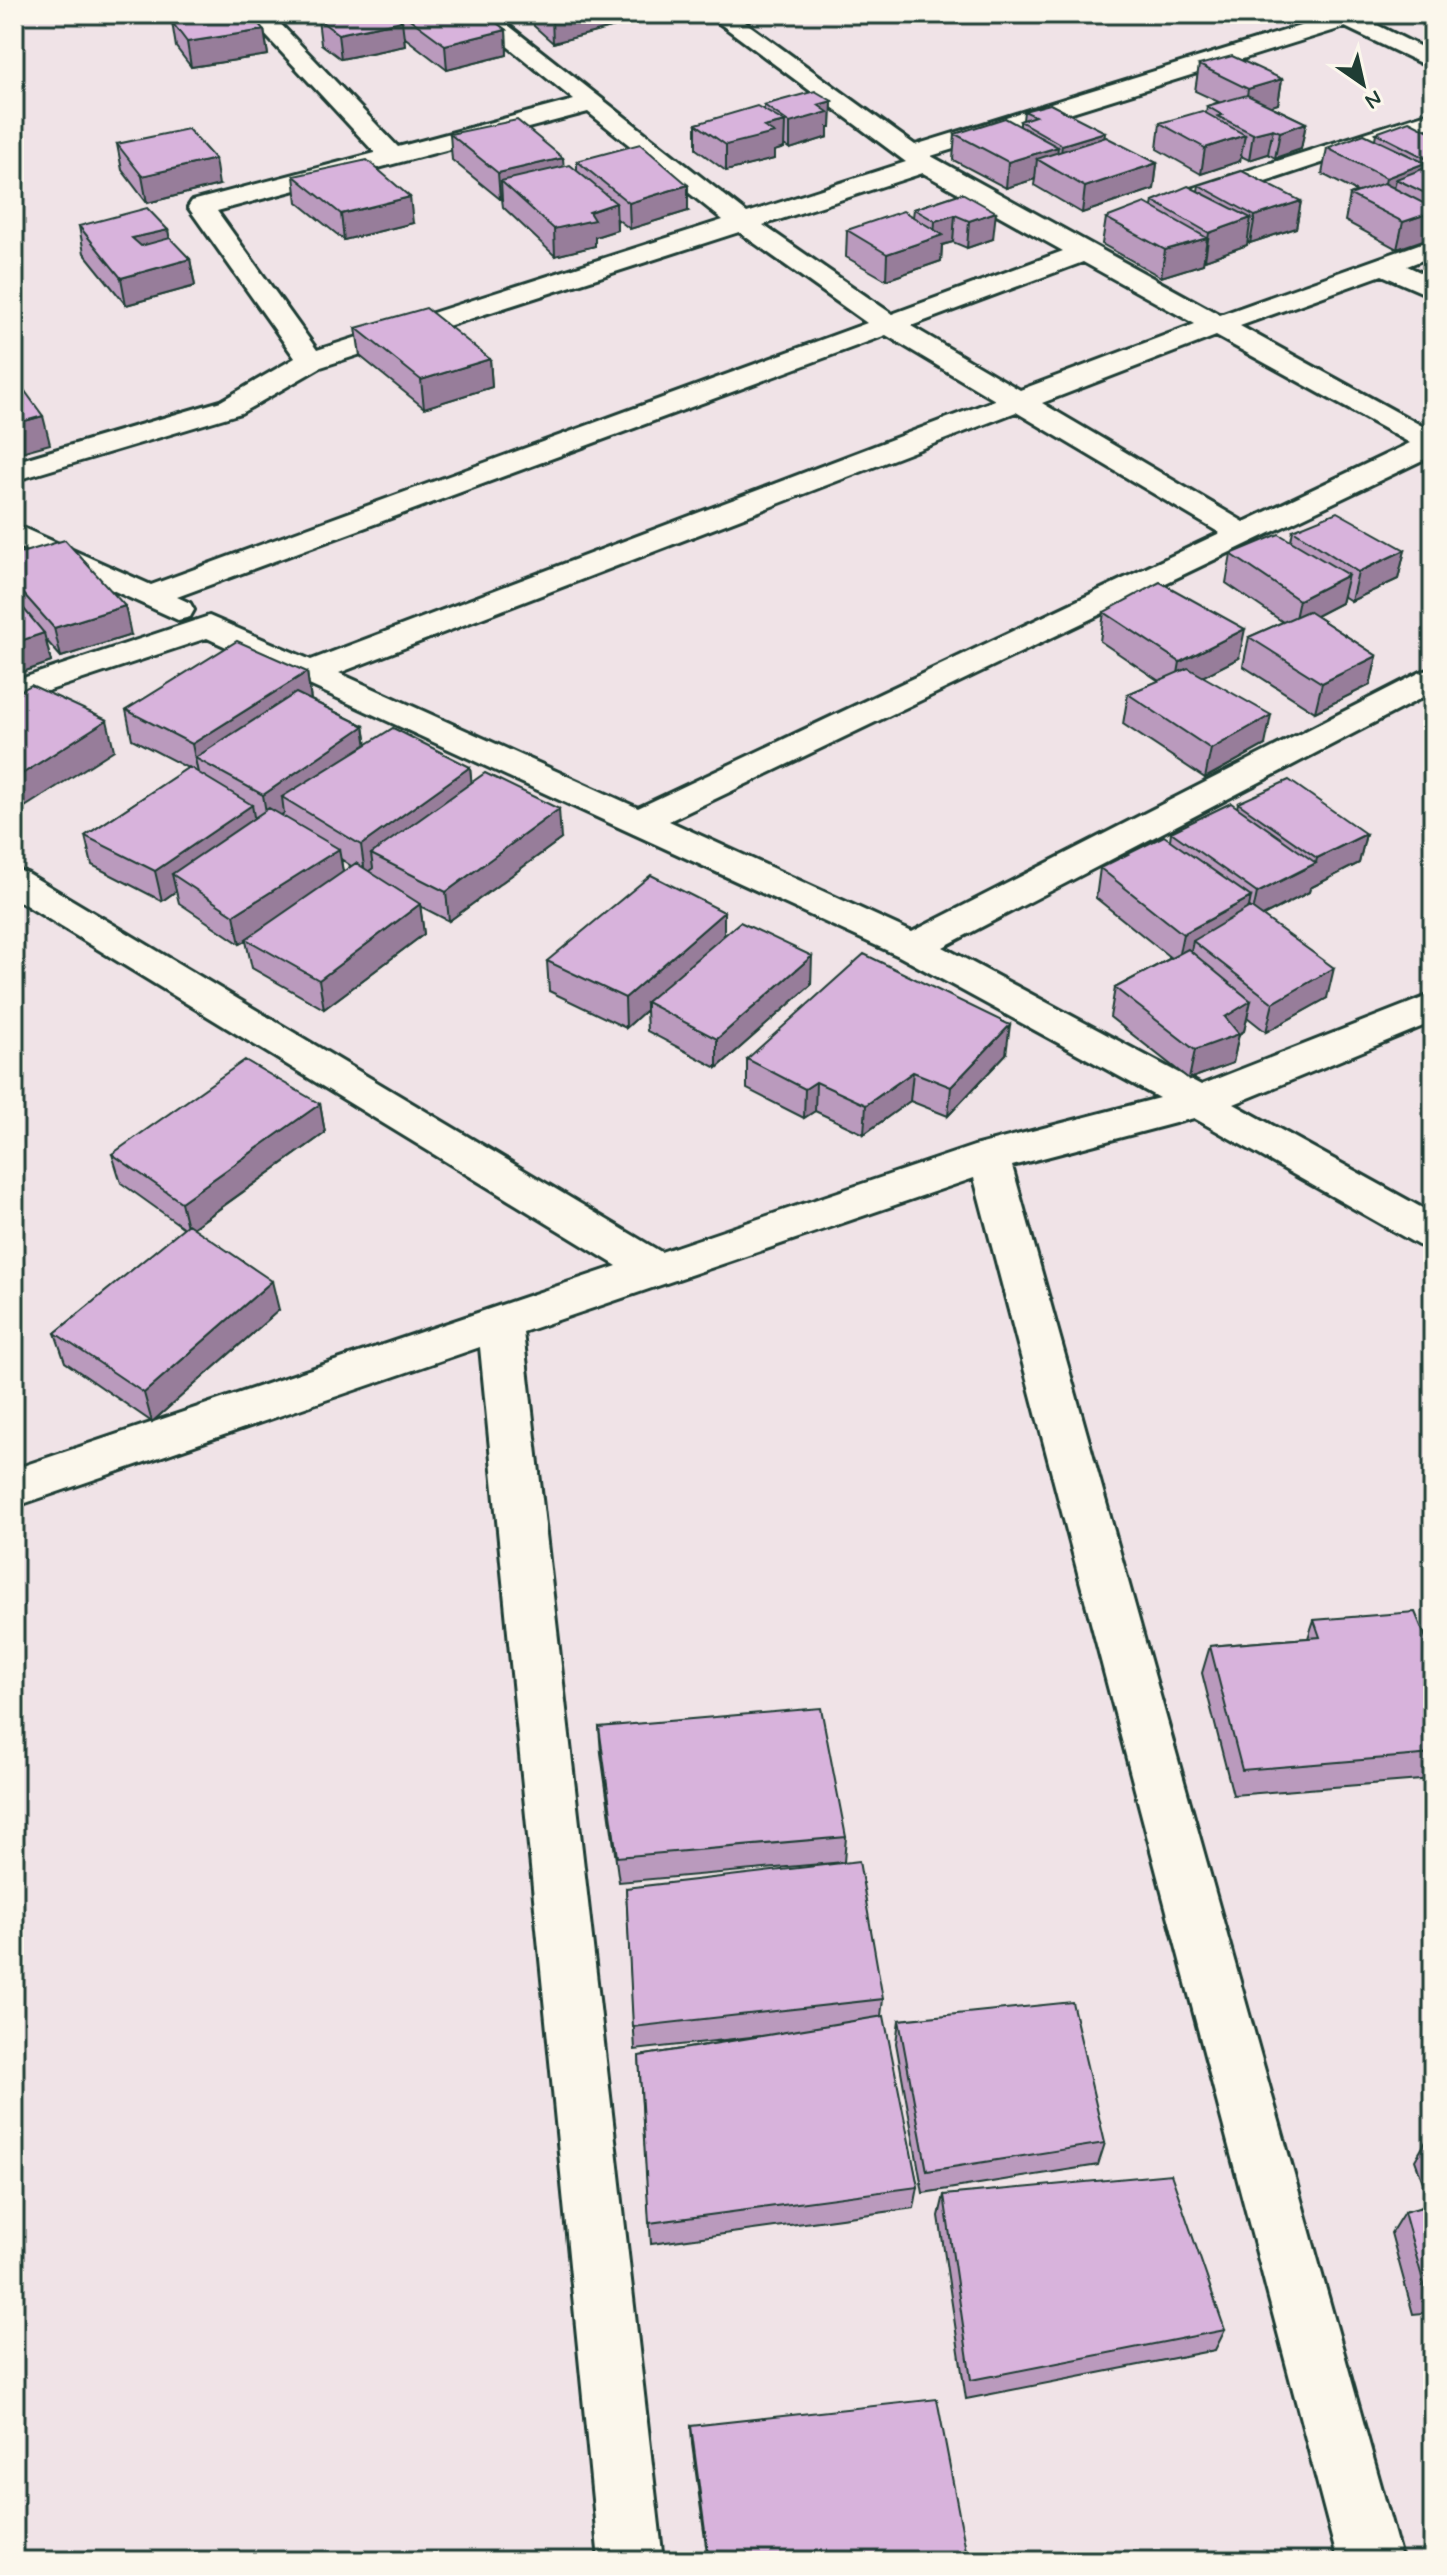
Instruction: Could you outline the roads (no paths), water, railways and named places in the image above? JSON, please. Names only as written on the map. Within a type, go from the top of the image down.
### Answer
[{"type":"street","points":[[258,14],[392,156]]},
{"type":"street","points":[[480,14],[742,222],[889,325],[1243,534]]},
{"type":"street","points":[[719,14],[919,159],[1080,241],[1218,325],[1433,444]]},
{"type":"street","points":[[14,472],[231,407],[311,361],[742,222],[919,159],[1355,16],[1433,62]]},
{"type":"street","points":[[311,361],[201,207],[592,103]]},
{"type":"street","points":[[1166,206],[1433,118]]},
{"type":"street","points":[[151,596],[889,325],[1080,241]]},
{"type":"street","points":[[310,672],[1218,325],[1433,247]]},
{"type":"street","points":[[1384,265],[1433,289]]},
{"type":"street","points":[[638,822],[1433,444]]},
{"type":"street","points":[[14,533],[209,626],[913,947],[1199,1102],[1433,1234]]},
{"type":"street","points":[[14,692],[209,626]]},
{"type":"street","points":[[913,947],[1433,679]]},
{"type":"street","points":[[14,881],[657,1270]]},
{"type":"street","points":[[24,1474],[500,1323],[989,1157],[1199,1102],[1433,1007]]},
{"type":"street","points":[[989,1157],[1370,2561]]},
{"type":"street","points":[[500,1323],[631,2561]]}]
